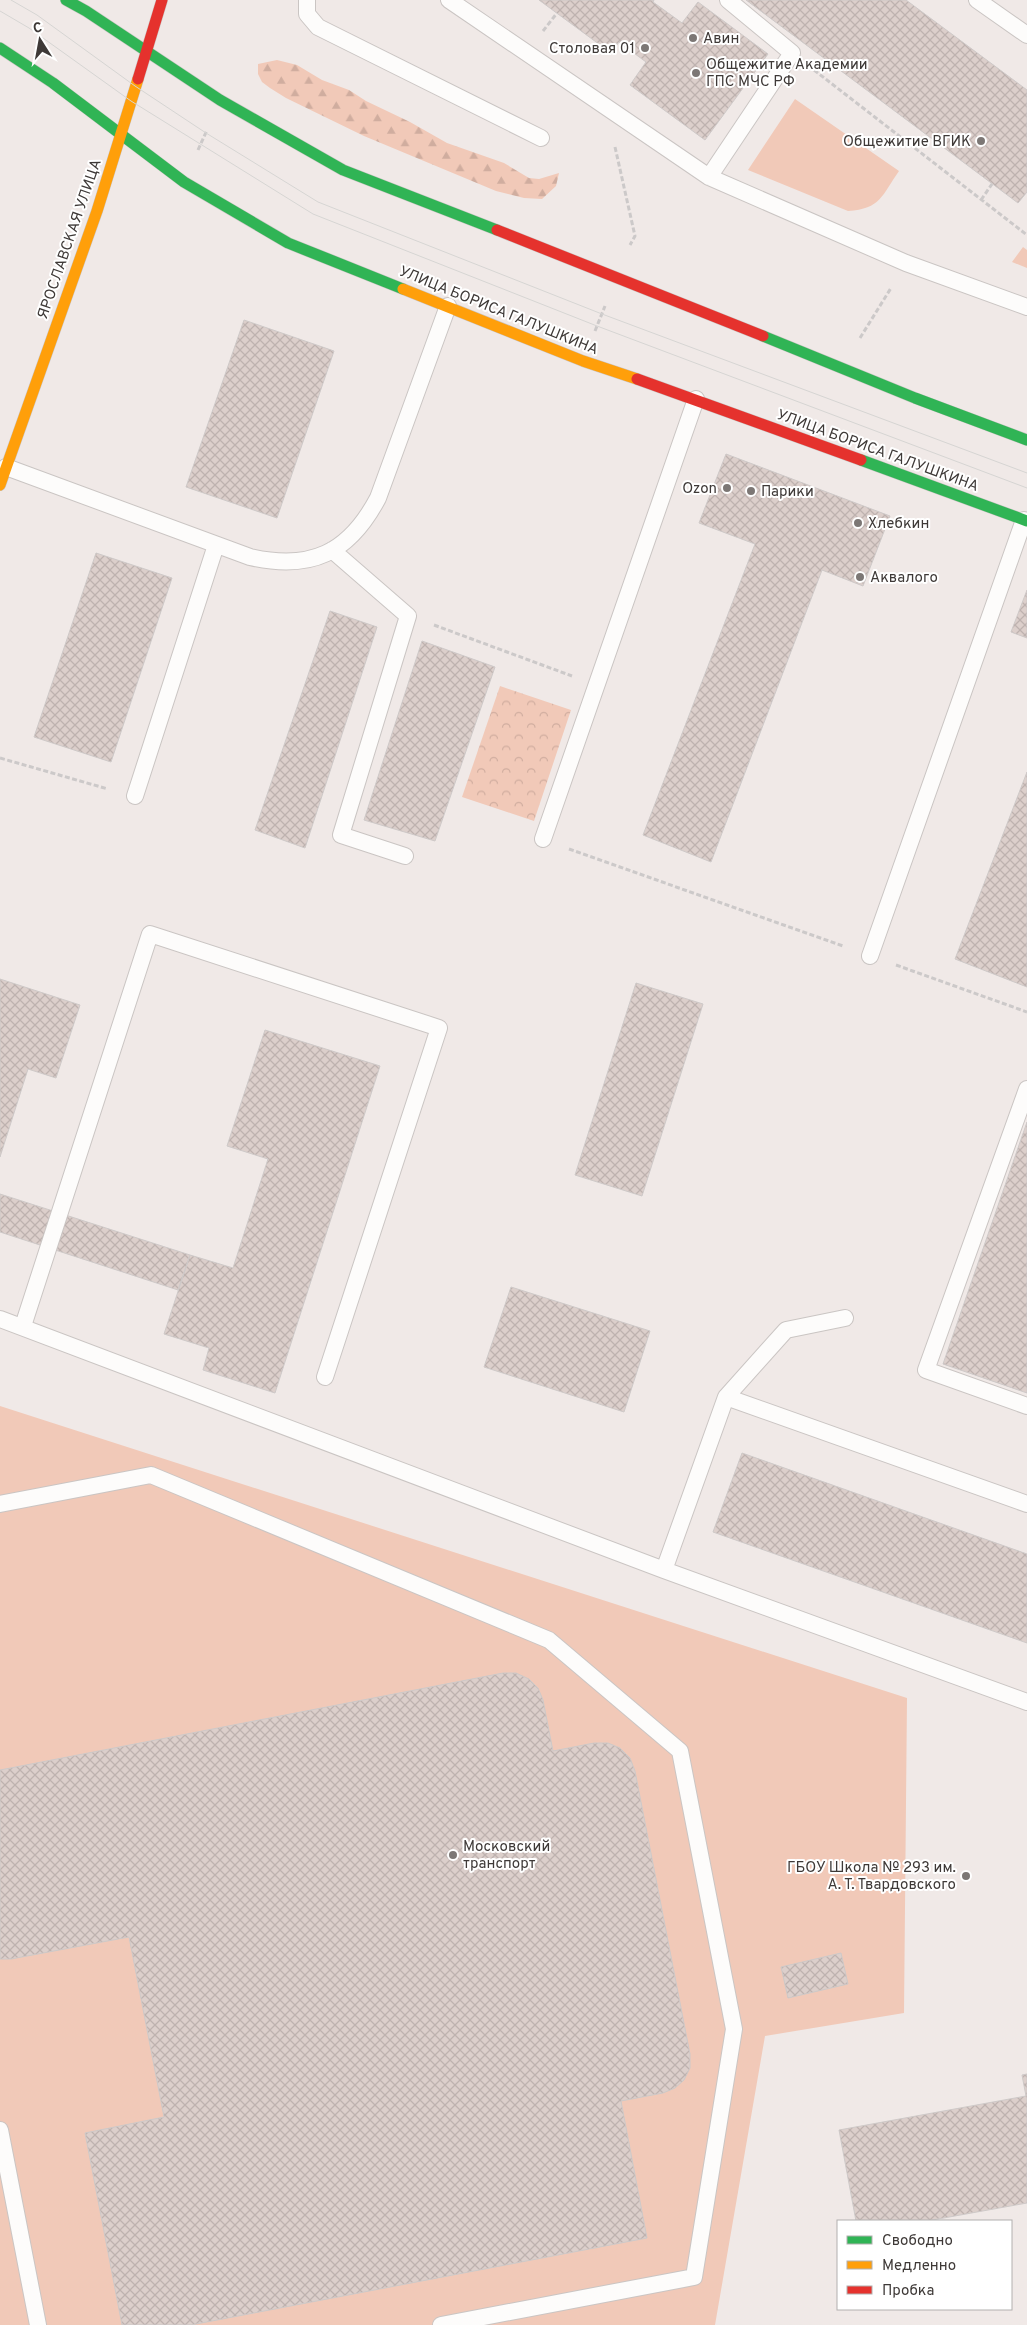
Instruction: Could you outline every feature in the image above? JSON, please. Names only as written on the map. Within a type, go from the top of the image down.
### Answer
[{"type":"main road","points":[[66,0],[146,49],[220,100],[343,170],[617,276],[848,371],[1027,440]]},
{"type":"main road","name":"ЯРОСЛАВСКАЯ УЛИЦА","points":[[0,485],[97,211],[162,0]]},
{"type":"main road","name":"УЛИЦА БОРИСА ГАЛУШКИНА","points":[[0,48],[53,83],[184,182],[288,243],[583,361],[696,399],[1026,520]]},
{"type":"lane","points":[[307,0],[308,14],[318,27],[542,138]]},
{"type":"lane","points":[[449,0],[709,177],[906,263],[1027,307]]},
{"type":"lane","points":[[709,177],[792,53],[728,0]]},
{"type":"lane","points":[[977,0],[1027,34]]},
{"type":"lane","points":[[6,466],[250,557],[276,563],[302,561],[332,550],[348,540],[366,521],[378,498],[448,306]]},
{"type":"lane","points":[[543,839],[696,399]]},
{"type":"lane","points":[[870,956],[1026,520]]},
{"type":"lane","points":[[135,796],[216,544]]},
{"type":"lane","points":[[332,550],[408,616],[340,834],[405,856]]},
{"type":"lane","points":[[22,1326],[150,934],[439,1028],[325,1377]]},
{"type":"lane","points":[[1027,1089],[926,1370],[1027,1406]]},
{"type":"lane","points":[[664,1570],[726,1397],[786,1330],[845,1318]]},
{"type":"lane","points":[[0,1319],[664,1570],[1027,1702]]},
{"type":"lane","points":[[726,1397],[1027,1504]]},
{"type":"lane","points":[[0,1504],[152,1474],[549,1640],[680,1752],[734,2029],[694,2277],[440,2325]]},
{"type":"lane","points":[[0,2130],[38,2325]]},
{"type":"path","points":[[540,36],[557,13]]},
{"type":"path","points":[[792,53],[1027,235]]},
{"type":"path","points":[[184,182],[220,100]]},
{"type":"path","points":[[583,361],[634,236],[606,106]]},
{"type":"path","points":[[982,200],[992,184]]},
{"type":"path","points":[[860,338],[906,263]]},
{"type":"path","points":[[408,616],[596,685]]},
{"type":"path","points":[[0,758],[135,796]]},
{"type":"path","points":[[543,839],[1027,1012]]},
{"type":"green space","points":[[277,60],[297,65],[322,80],[349,90],[366,101],[410,122],[447,143],[504,163],[529,178],[539,179],[559,173],[556,186],[542,199],[524,198],[496,191],[364,136],[286,98],[262,82],[258,74],[258,64]]},
{"type":"green space","points":[[795,99],[899,171],[884,194],[874,204],[859,210],[848,211],[748,170]]},
{"type":"green space","points":[[1023,247],[1027,250],[1027,268],[1012,262]]},
{"type":"green space","points":[[500,686],[571,710],[534,821],[462,797]]},
{"type":"green space","name":"Московский транспорт","points":[[0,1406],[907,1698],[904,2013],[765,2036],[715,2325],[0,2325]]},
{"type":"building","name":"Общежитие Академии ГПС МЧС РФ","points":[[539,0],[654,0],[653,2],[682,23],[698,2],[768,54],[705,140],[630,85],[646,62],[619,42],[611,53]]},
{"type":"building","name":"Общежитие ВГИК","points":[[746,0],[906,0],[1027,90],[1027,192],[1018,203]]},
{"type":"building","points":[[244,320],[334,351],[277,518],[186,487]]},
{"type":"building","points":[[726,454],[890,516],[863,586],[822,570],[711,862],[643,835],[755,544],[699,523]]},
{"type":"building","points":[[96,553],[172,578],[111,762],[34,737]]},
{"type":"building","points":[[1027,590],[1027,638],[1011,632]]},
{"type":"building","points":[[330,611],[377,627],[305,848],[255,830]]},
{"type":"building","points":[[422,641],[495,667],[435,841],[364,820]]},
{"type":"building","points":[[1027,772],[1027,987],[955,959]]},
{"type":"building","points":[[0,979],[80,1005],[56,1078],[28,1069],[0,1157]]},
{"type":"building","points":[[636,983],[703,1004],[642,1196],[575,1175]]},
{"type":"building","points":[[265,1030],[380,1066],[275,1393],[203,1370],[209,1348],[164,1334],[190,1255],[233,1268],[268,1159],[227,1146]]},
{"type":"building","points":[[1027,1122],[1027,1393],[943,1364]]},
{"type":"building","points":[[0,1194],[190,1255],[178,1290],[0,1232]]},
{"type":"building","points":[[511,1287],[650,1331],[624,1412],[484,1367]]},
{"type":"building","points":[[742,1453],[1027,1554],[1027,1643],[713,1532]]},
{"type":"building","points":[[503,1673],[516,1673],[529,1679],[538,1688],[543,1700],[553,1751],[594,1743],[608,1743],[620,1748],[630,1758],[635,1771],[690,2054],[690,2068],[684,2080],[675,2088],[663,2093],[621,2101],[647,2238],[191,2325],[122,2325],[85,2133],[164,2117],[129,1937],[11,1959],[0,1959],[0,1770]]},
{"type":"building","points":[[841,1953],[848,1984],[788,1998],[781,1967]]},
{"type":"building","points":[[1027,2074],[1027,2203],[933,2220],[856,2220],[839,2130],[1026,2096],[1022,2075]]},
{"type":"tram line","points":[[11,0],[37,15],[135,86],[206,133],[318,202],[602,314],[1027,473]]},
{"type":"tram line","points":[[0,11],[29,28],[131,101],[313,214],[597,326],[1027,488]]},
{"type":"traffic: fast","points":[[66,0],[86,11],[220,100],[343,170],[497,230]]},
{"type":"traffic: fast","points":[[0,48],[53,83],[184,182],[288,243],[403,289]]},
{"type":"traffic: fast","points":[[763,336],[915,398],[1027,440]]},
{"type":"traffic: fast","points":[[861,460],[1027,521]]},
{"type":"traffic: slow","points":[[0,485],[97,211],[138,79]]},
{"type":"traffic: slow","points":[[403,289],[583,361],[637,379]]},
{"type":"traffic: jam","points":[[138,79],[162,0]]},
{"type":"traffic: jam","points":[[497,230],[763,336]]},
{"type":"traffic: jam","points":[[637,379],[861,460]]},
{"type":"place","name":"Авин","points":[[693,38]]},
{"type":"place","name":"Столовая 01","points":[[645,48]]},
{"type":"place","name":"Общежитие Академии ГПС МЧС РФ","points":[[696,73]]},
{"type":"place","name":"Общежитие ВГИК","points":[[981,141]]},
{"type":"place","name":"Ozon","points":[[727,488]]},
{"type":"place","name":"Парики","points":[[751,491]]},
{"type":"place","name":"Хлебкин","points":[[858,523]]},
{"type":"place","name":"Аквалого","points":[[860,577]]},
{"type":"place","name":"Московский транспорт","points":[[453,1855]]},
{"type":"place","name":"ГБОУ Школа № 293 им. А. Т. Твардовского","points":[[966,1876]]}]
